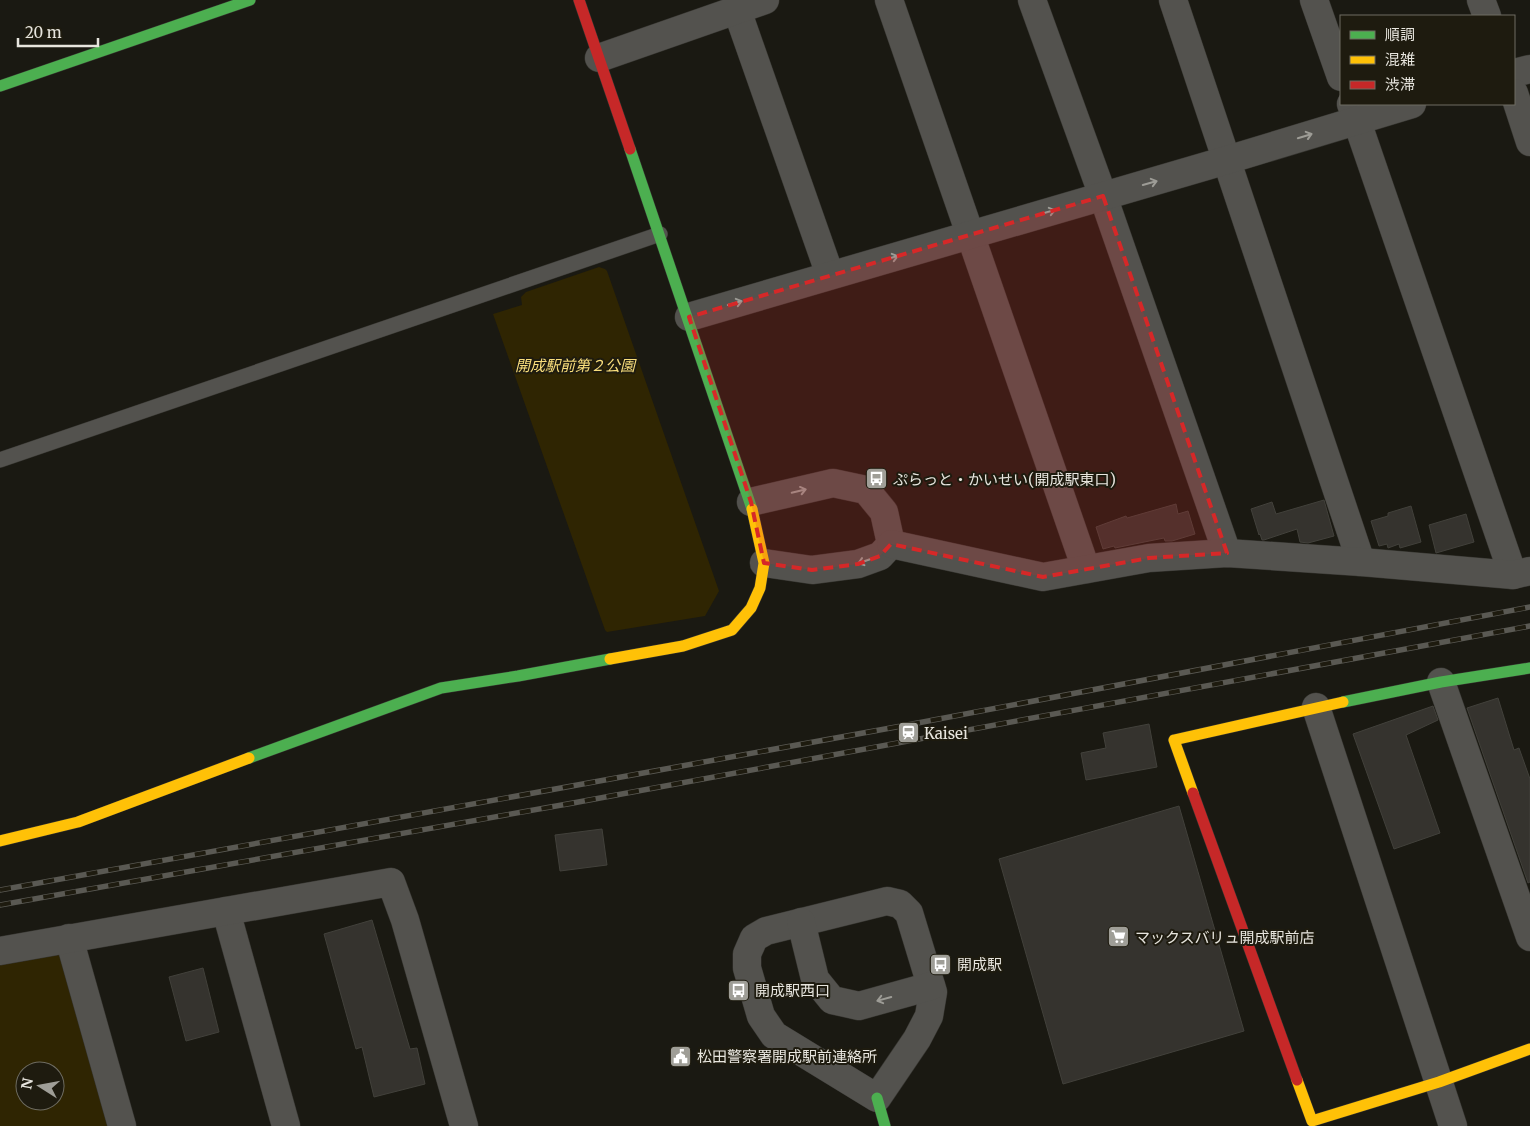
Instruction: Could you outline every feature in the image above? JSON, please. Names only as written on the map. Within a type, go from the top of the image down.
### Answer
[{"type":"street","points":[[0,86],[250,0]]},
{"type":"street","points":[[0,841],[78,822],[293,741],[441,688],[683,646],[732,630],[751,608],[760,588],[764,563],[751,502],[579,0]]},
{"type":"street","points":[[599,58],[765,0]]},
{"type":"street","points":[[889,0],[1086,569]]},
{"type":"street","points":[[1032,0],[1103,196],[1227,553]]},
{"type":"street","points":[[1173,0],[1361,562]]},
{"type":"street","points":[[1314,0],[1340,74]]},
{"type":"street","points":[[1481,0],[1487,15]]},
{"type":"street","points":[[737,10],[830,275]]},
{"type":"street","points":[[1515,73],[1530,69]]},
{"type":"street","points":[[1515,96],[1530,142]]},
{"type":"street","points":[[689,317],[1228,160],[1354,112],[1405,105]]},
{"type":"street","points":[[891,544],[1044,577],[1149,558],[1227,553],[1522,573],[1354,112]]},
{"type":"street","points":[[751,502],[833,483],[866,490],[884,512],[891,544]]},
{"type":"street","points":[[764,563],[812,570],[858,564],[880,556],[891,544]]},
{"type":"street","points":[[1530,668],[1440,682],[1316,707],[1174,740],[1312,1121],[1439,1082],[1530,1049]]},
{"type":"street","points":[[1440,682],[1530,937]]},
{"type":"street","points":[[1316,707],[1453,1126]]},
{"type":"street","points":[[0,952],[69,938],[391,882],[405,920],[464,1126]]},
{"type":"street","points":[[877,1098],[918,1039],[929,1016],[933,992],[909,913],[900,904],[887,901],[766,931],[754,938],[747,954],[747,968],[761,1016],[774,1035],[877,1098],[885,1126]]},
{"type":"street","points":[[226,911],[286,1126]]},
{"type":"street","points":[[800,922],[815,980],[832,1000],[859,1006],[931,986]]},
{"type":"street","points":[[69,938],[122,1126]]},
{"type":"lane","points":[[0,460],[660,234]]},
{"type":"highlighted area","points":[[1103,196],[1227,553],[1149,558],[1043,577],[891,544],[880,556],[858,564],[812,570],[764,563],[751,502],[689,317]]},
{"type":"green space","name":"開成駅前第２公園","points":[[599,267],[607,271],[719,591],[705,616],[607,632],[493,314],[522,305],[521,297],[526,292]]},
{"type":"green space","points":[[60,946],[113,1126],[0,1126],[0,958]]},
{"type":"building","points":[[1324,500],[1334,536],[1308,543],[1300,542],[1297,529],[1264,540],[1259,535],[1251,509],[1272,502],[1276,514]]},
{"type":"building","points":[[1176,504],[1178,514],[1188,511],[1195,534],[1172,541],[1165,541],[1164,538],[1103,549],[1096,527],[1126,516],[1127,518]]},
{"type":"building","points":[[1411,506],[1421,542],[1400,548],[1399,544],[1388,548],[1387,544],[1379,546],[1371,521],[1388,516],[1388,513]]},
{"type":"building","points":[[1466,514],[1474,542],[1436,553],[1429,525]]},
{"type":"building","points":[[1498,698],[1514,750],[1519,748],[1530,779],[1530,882],[1528,883],[1467,708]]},
{"type":"building","points":[[1433,706],[1438,720],[1406,735],[1440,833],[1394,849],[1353,734]]},
{"type":"building","points":[[1149,724],[1157,767],[1086,780],[1081,753],[1106,748],[1103,733]]},
{"type":"building","points":[[1179,806],[1244,1031],[1063,1084],[999,859]]},
{"type":"building","points":[[602,829],[607,865],[560,871],[555,835]]},
{"type":"building","points":[[372,920],[410,1049],[417,1048],[425,1084],[374,1097],[362,1047],[356,1049],[324,934]]},
{"type":"building","points":[[203,968],[219,1032],[186,1041],[169,977]]},
{"type":"railway","points":[[0,890],[907,725],[1530,607]]},
{"type":"railway","points":[[0,905],[573,803],[1530,626]]},
{"type":"traffic: fast","points":[[0,86],[250,0]]},
{"type":"traffic: fast","points":[[630,149],[752,509]]},
{"type":"traffic: fast","points":[[249,758],[441,688],[610,659]]},
{"type":"traffic: fast","points":[[1343,702],[1441,682],[1530,668]]},
{"type":"traffic: fast","points":[[877,1098],[885,1126]]},
{"type":"traffic: slow","points":[[610,659],[683,646],[732,630],[751,608],[760,588],[764,563],[752,509]]},
{"type":"traffic: slow","points":[[1193,793],[1174,740],[1343,702]]},
{"type":"traffic: slow","points":[[0,841],[78,822],[249,758]]},
{"type":"traffic: slow","points":[[1297,1080],[1312,1121],[1439,1082],[1530,1049]]},
{"type":"traffic: jam","points":[[579,0],[630,149]]},
{"type":"traffic: jam","points":[[1193,793],[1297,1080]]},
{"type":"place","name":"ぷらっと・かいせい(開成駅東口)","points":[[877,479]]},
{"type":"place","name":"Kaisei","points":[[908,733]]},
{"type":"place","name":"マックスバリュ開成駅前店","points":[[1119,937]]},
{"type":"place","name":"開成駅","points":[[941,964]]},
{"type":"place","name":"開成駅西口","points":[[739,990]]},
{"type":"place","name":"松田警察署開成駅前連絡所","points":[[681,1056]]}]
